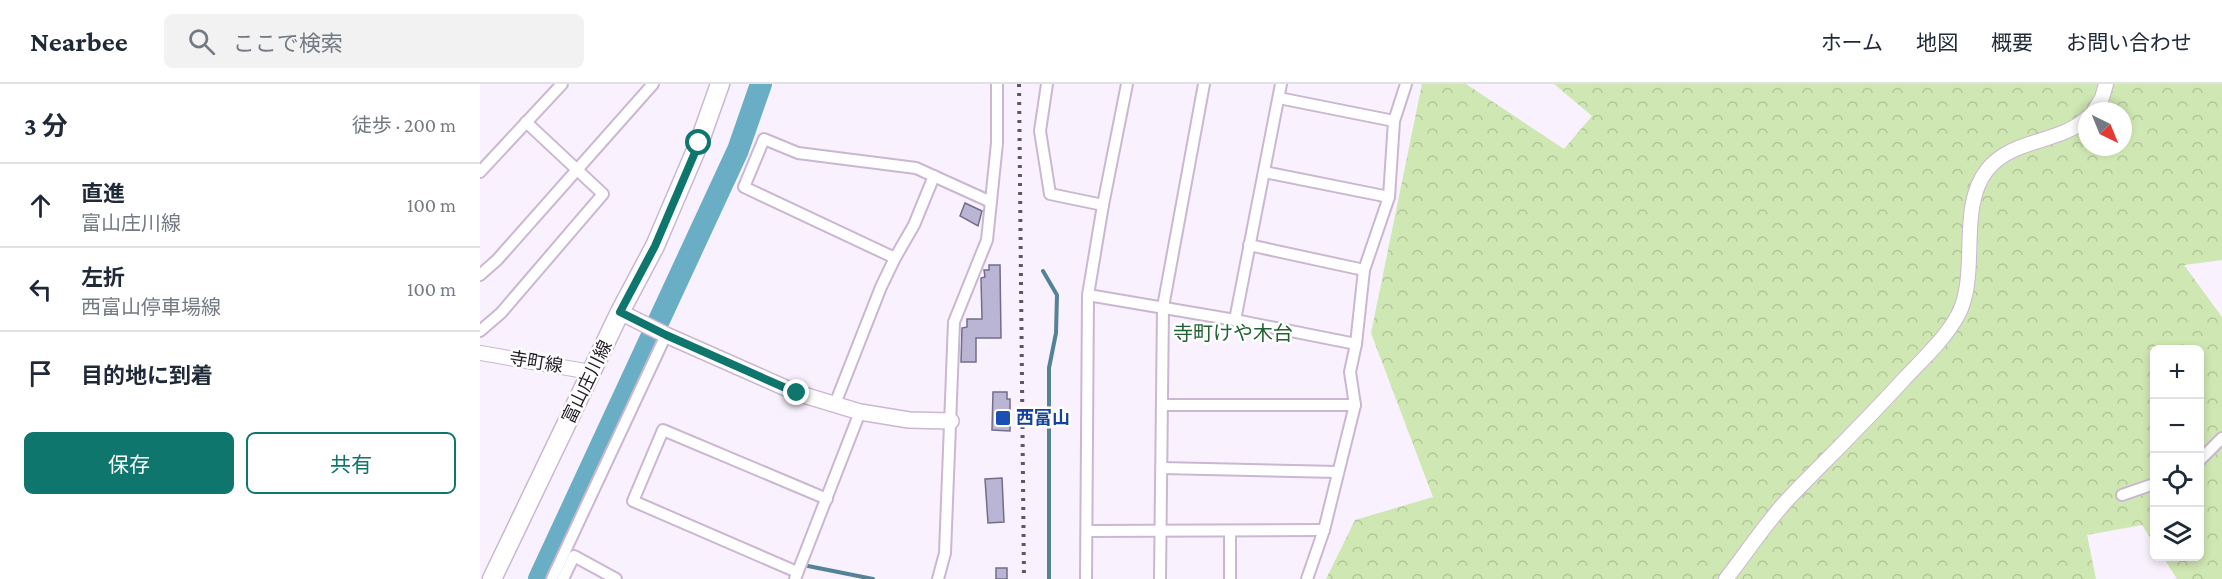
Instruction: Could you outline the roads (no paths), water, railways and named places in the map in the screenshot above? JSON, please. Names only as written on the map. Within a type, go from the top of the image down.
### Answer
[{"type":"main road","name":"富山庄川線","points":[[492,579],[659,235],[699,143],[720,84]]},
{"type":"main road","points":[[620,312],[644,325],[797,393],[860,412],[909,420],[951,420]]},
{"type":"street","points":[[480,172],[562,84]]},
{"type":"street","points":[[480,275],[497,260],[653,84]]},
{"type":"street","points":[[938,579],[945,553],[954,322],[987,240],[997,143],[997,84]]},
{"type":"street","points":[[1047,84],[1040,131],[1050,194],[1103,205]]},
{"type":"street","points":[[1086,579],[1088,295],[1126,84]]},
{"type":"street","points":[[1160,579],[1162,307],[1204,84]]},
{"type":"street","points":[[1235,320],[1281,84]]},
{"type":"street","points":[[1307,579],[1324,530],[1355,405],[1350,372],[1356,344],[1364,270],[1389,197],[1394,121],[1406,84]]},
{"type":"street","points":[[2100,102],[2106,84]]},
{"type":"street","points":[[1279,98],[1394,121]]},
{"type":"street","points":[[480,331],[501,313],[603,194],[526,122]]},
{"type":"street","points":[[1726,579],[1789,499],[1930,352],[1959,314],[1966,283],[1972,208],[1977,187],[1987,169],[2013,150],[2063,133],[2078,124]]},
{"type":"street","points":[[895,258],[744,187],[764,139],[798,153],[916,168],[991,202]]},
{"type":"street","points":[[1264,172],[1389,197]]},
{"type":"street","points":[[835,404],[895,258],[914,225],[934,176]]},
{"type":"street","points":[[1249,246],[1364,270]]},
{"type":"street","points":[[1088,295],[1235,320],[1356,344]]},
{"type":"street","points":[[552,579],[666,335]]},
{"type":"street","name":"寺町線","points":[[480,353],[591,372]]},
{"type":"street","points":[[1162,405],[1355,405]]},
{"type":"street","points":[[827,499],[663,430],[633,501],[796,576],[827,499],[860,412]]},
{"type":"street","points":[[2204,455],[2222,438]]},
{"type":"street","points":[[1162,468],[1338,472]]},
{"type":"street","points":[[2122,495],[2150,485]]},
{"type":"street","points":[[1087,531],[1324,530]]},
{"type":"street","points":[[1230,532],[1230,579]]},
{"type":"street","points":[[563,579],[574,556],[616,579]]},
{"type":"waterway","points":[[539,579],[738,150],[761,84]]},
{"type":"waterway","points":[[1043,271],[1057,295],[1056,333],[1049,368],[1049,579]]},
{"type":"waterway","points":[[808,566],[873,579]]},
{"type":"railway","points":[[1019,84],[1024,579]]},
{"type":"place","name":"西富山","points":[[1003,418]]},
{"type":"district","name":"寺町けや木台","points":[[1233,333]]}]
